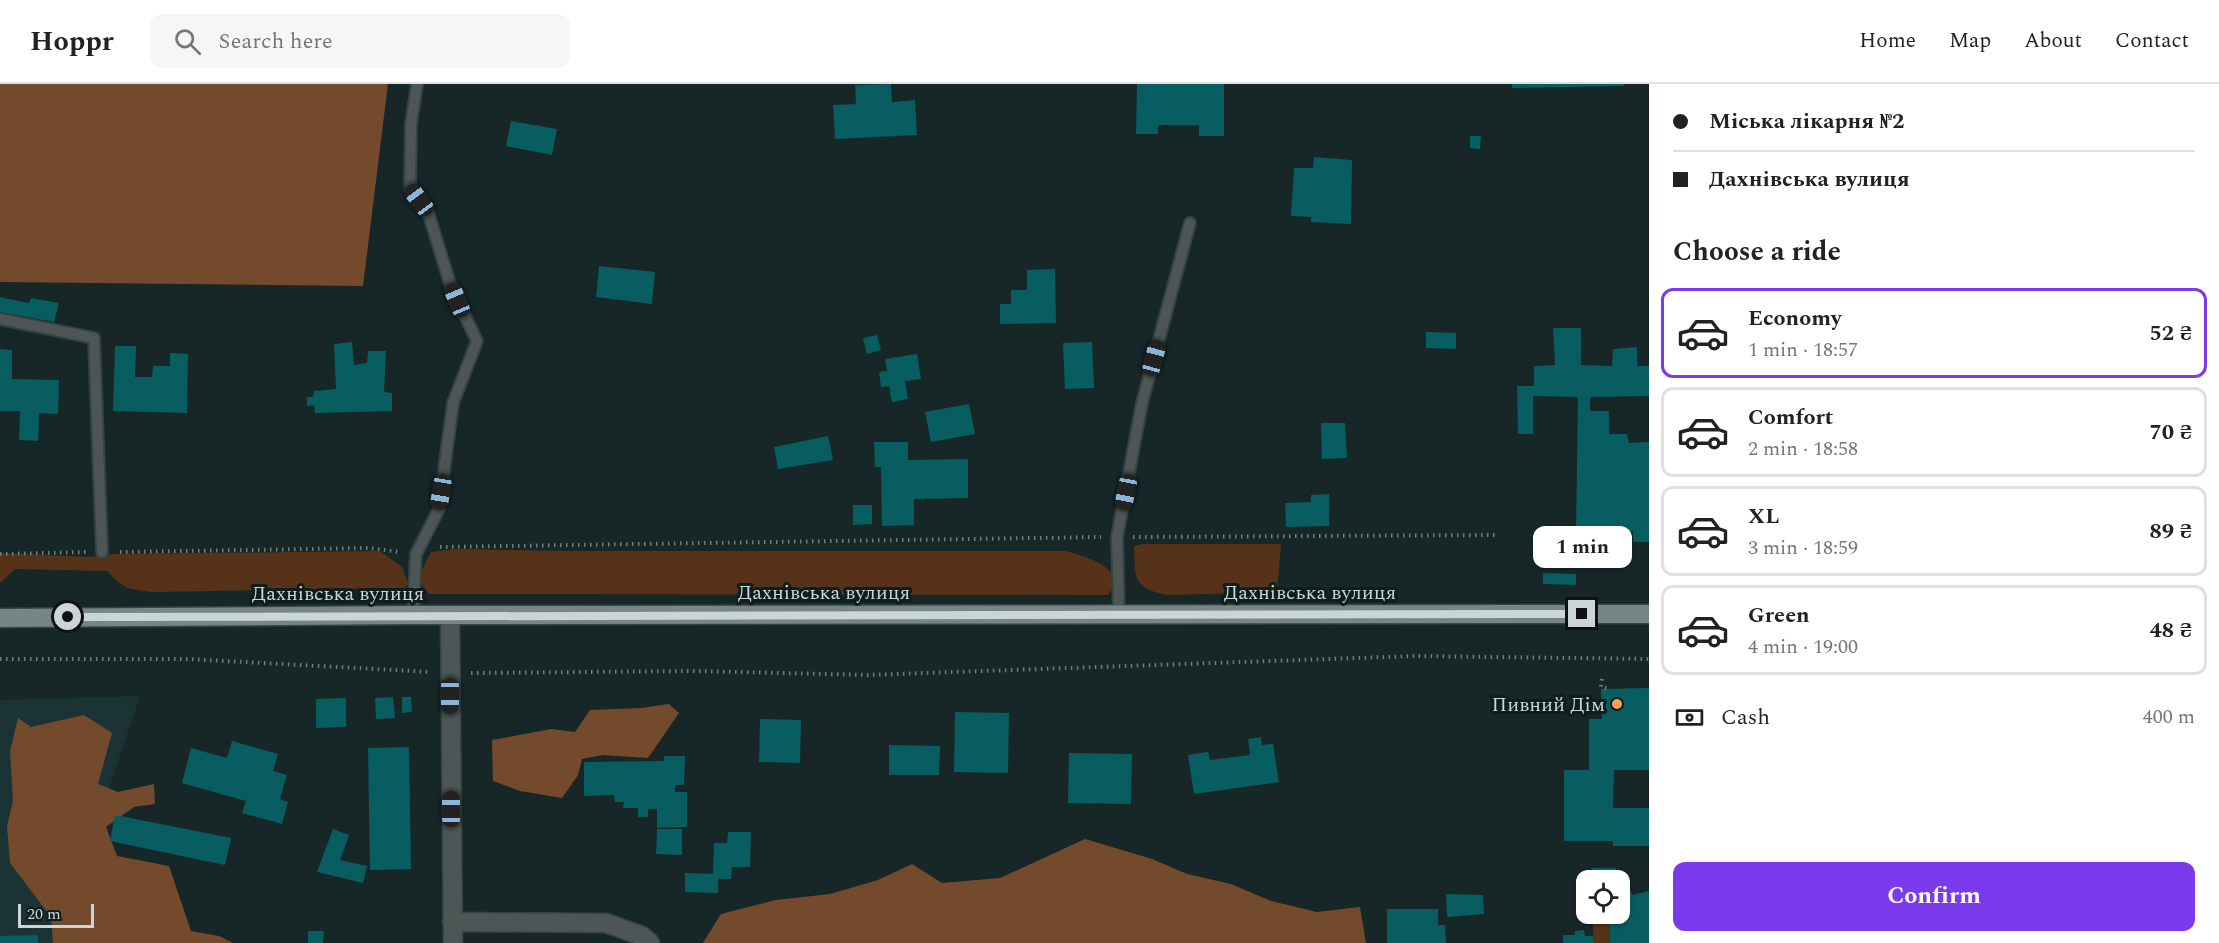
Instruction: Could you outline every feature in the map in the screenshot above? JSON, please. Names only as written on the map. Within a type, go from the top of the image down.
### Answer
[{"type":"main road","name":"Дахнівська вулиця","points":[[0,618],[413,615],[1649,614]]},
{"type":"street","points":[[450,615],[453,943]]},
{"type":"street","points":[[452,922],[606,923],[642,936],[650,943]]},
{"type":"lane","points":[[413,615],[416,554],[439,509],[453,403],[477,341],[452,287],[428,212],[410,189],[411,124],[417,84]]},
{"type":"lane","points":[[1119,615],[1117,537],[1143,403],[1190,223]]},
{"type":"lane","points":[[0,319],[94,338],[102,552]]},
{"type":"path","points":[[0,554],[369,548],[416,554],[438,547],[493,545],[1498,535]]},
{"type":"path","points":[[0,659],[188,659],[450,673],[694,671],[868,675],[1415,656],[1649,659]]},
{"type":"path","points":[[1602,679],[1601,687],[1610,689]]},
{"type":"shaded area","points":[[0,84],[388,84],[363,286],[0,282]]},
{"type":"shaded area","points":[[1579,536],[1625,536],[1625,545],[1579,545]]},
{"type":"shaded area","points":[[1143,544],[1281,544],[1277,592],[1167,595],[1147,589],[1138,580],[1135,566],[1134,546]]},
{"type":"shaded area","points":[[455,549],[1065,551],[1102,564],[1113,577],[1113,585],[1108,595],[429,594],[422,584],[421,574],[431,552]]},
{"type":"shaded area","points":[[380,551],[402,567],[408,583],[405,588],[154,592],[128,588],[118,582],[108,571],[15,569],[0,583],[0,553],[90,557],[114,554]]},
{"type":"shaded area","points":[[140,696],[97,824],[99,943],[0,943],[0,700]]},
{"type":"shaded area","points":[[669,704],[679,713],[648,758],[603,755],[582,759],[578,775],[562,798],[520,791],[493,781],[492,740],[552,729],[575,732],[590,710],[641,708]]},
{"type":"shaded area","points":[[84,715],[112,733],[98,784],[118,792],[154,784],[155,804],[134,807],[106,827],[117,856],[169,866],[191,931],[219,936],[233,943],[53,943],[51,917],[10,863],[7,826],[13,801],[10,751],[18,718],[31,727]]},
{"type":"shaded area","points":[[1085,839],[1152,859],[1187,874],[1231,884],[1271,901],[1317,912],[1360,907],[1366,943],[703,943],[721,914],[776,900],[830,894],[878,880],[912,864],[942,883],[1000,878]]},
{"type":"shaded area","points":[[1593,924],[1609,924],[1610,943],[1594,943]]},
{"type":"building","points":[[891,84],[892,102],[915,100],[917,135],[835,139],[833,105],[856,104],[855,85]]},
{"type":"building","points":[[1137,84],[1224,84],[1224,136],[1199,136],[1199,125],[1158,125],[1158,134],[1136,134]]},
{"type":"building","points":[[1512,84],[1624,84],[1624,86],[1512,88]]},
{"type":"building","points":[[511,121],[557,129],[552,155],[506,146]]},
{"type":"building","points":[[1470,136],[1481,136],[1480,149],[1470,148]]},
{"type":"building","points":[[1314,157],[1352,160],[1351,224],[1311,222],[1311,217],[1291,216],[1294,168],[1313,168]]},
{"type":"building","points":[[599,266],[655,272],[652,304],[596,297]]},
{"type":"building","points":[[1055,269],[1056,323],[1000,324],[1000,304],[1011,304],[1011,290],[1027,290],[1027,270]]},
{"type":"building","points":[[0,297],[29,303],[31,298],[59,303],[54,322],[0,312]]},
{"type":"building","points":[[1553,328],[1581,328],[1581,365],[1612,366],[1613,349],[1637,347],[1637,366],[1649,366],[1649,396],[1590,397],[1590,411],[1609,411],[1609,434],[1627,434],[1629,443],[1649,442],[1649,542],[1633,542],[1633,531],[1576,531],[1578,397],[1533,396],[1533,434],[1518,434],[1517,386],[1534,386],[1534,366],[1555,365]]},
{"type":"building","points":[[1426,332],[1456,333],[1456,349],[1426,348]]},
{"type":"building","points":[[877,335],[881,350],[867,354],[863,338]]},
{"type":"building","points":[[352,342],[354,365],[367,363],[368,351],[386,351],[384,392],[392,393],[392,411],[315,413],[314,405],[307,406],[307,397],[313,397],[314,391],[336,389],[334,344]]},
{"type":"building","points":[[1092,342],[1094,388],[1065,389],[1063,343]]},
{"type":"building","points":[[115,346],[136,346],[135,377],[152,377],[153,366],[170,366],[170,353],[188,354],[187,413],[113,411]]},
{"type":"building","points":[[0,349],[12,350],[12,379],[59,380],[58,414],[39,413],[38,441],[19,440],[20,411],[0,411]]},
{"type":"building","points":[[917,354],[921,379],[905,381],[908,399],[892,402],[889,386],[881,387],[879,372],[887,371],[885,359]]},
{"type":"building","points":[[969,404],[975,434],[931,442],[925,412]]},
{"type":"building","points":[[1321,423],[1345,423],[1347,458],[1322,459]]},
{"type":"building","points":[[828,436],[833,460],[778,469],[774,447]]},
{"type":"building","points":[[874,442],[908,442],[908,460],[968,459],[968,498],[914,499],[914,525],[882,526],[881,467],[875,467]]},
{"type":"building","points":[[1329,494],[1329,526],[1286,527],[1285,503],[1311,502],[1311,495]]},
{"type":"building","points":[[853,505],[872,505],[872,524],[853,525]]},
{"type":"building","points":[[1543,573],[1576,574],[1576,585],[1543,584]]},
{"type":"building","points":[[1649,688],[1649,770],[1614,770],[1613,808],[1649,808],[1649,846],[1613,846],[1613,841],[1564,841],[1564,770],[1589,770],[1589,719],[1602,719],[1601,689]]},
{"type":"building","points":[[393,697],[395,718],[376,719],[375,698]]},
{"type":"building","points":[[402,697],[411,697],[412,712],[402,713]]},
{"type":"building","points":[[346,698],[346,727],[316,728],[316,699]]},
{"type":"building","points":[[955,712],[1009,713],[1008,773],[954,772]]},
{"type":"building","points":[[760,719],[801,720],[800,763],[759,762]]},
{"type":"building","points":[[1261,737],[1262,745],[1273,744],[1279,782],[1194,794],[1188,755],[1208,752],[1210,760],[1250,755],[1248,739]]},
{"type":"building","points":[[232,741],[278,754],[273,771],[287,775],[280,799],[288,802],[282,824],[242,813],[246,801],[182,783],[191,748],[227,758]]},
{"type":"building","points":[[889,745],[940,746],[939,775],[889,775]]},
{"type":"building","points":[[409,747],[411,869],[370,870],[368,748]]},
{"type":"building","points":[[1069,753],[1132,754],[1131,804],[1068,803]]},
{"type":"building","points":[[664,756],[685,756],[684,785],[675,785],[675,792],[687,792],[687,827],[657,828],[657,809],[648,809],[648,817],[638,817],[638,808],[623,808],[624,802],[615,802],[614,795],[584,796],[584,762],[664,761]]},
{"type":"building","points":[[115,815],[231,838],[225,865],[110,841]]},
{"type":"building","points":[[333,829],[349,835],[340,860],[367,866],[363,883],[317,872]]},
{"type":"building","points":[[657,829],[682,829],[682,855],[656,854]]},
{"type":"building","points":[[728,832],[751,832],[750,867],[732,867],[731,879],[718,879],[718,893],[685,892],[685,873],[713,874],[714,843],[727,843]]},
{"type":"building","points":[[1592,868],[1616,868],[1616,870],[1592,870]]},
{"type":"building","points":[[1630,891],[1633,895],[1649,891],[1649,943],[1610,943],[1609,924],[1630,924]]},
{"type":"building","points":[[1446,894],[1483,895],[1484,914],[1447,917]]},
{"type":"building","points":[[1387,909],[1438,909],[1438,925],[1445,925],[1446,943],[1387,943]]},
{"type":"building","points":[[1584,930],[1585,936],[1593,936],[1594,943],[1563,943],[1563,935],[1575,935],[1575,931]]},
{"type":"building","points":[[308,931],[324,931],[323,943],[308,943]]},
{"type":"building","points":[[38,935],[38,943],[0,943],[0,936]]},
{"type":"place","name":"Пивний Дім","points":[[1617,704]]},
{"type":"route","points":[[68,617],[1582,614]]}]
